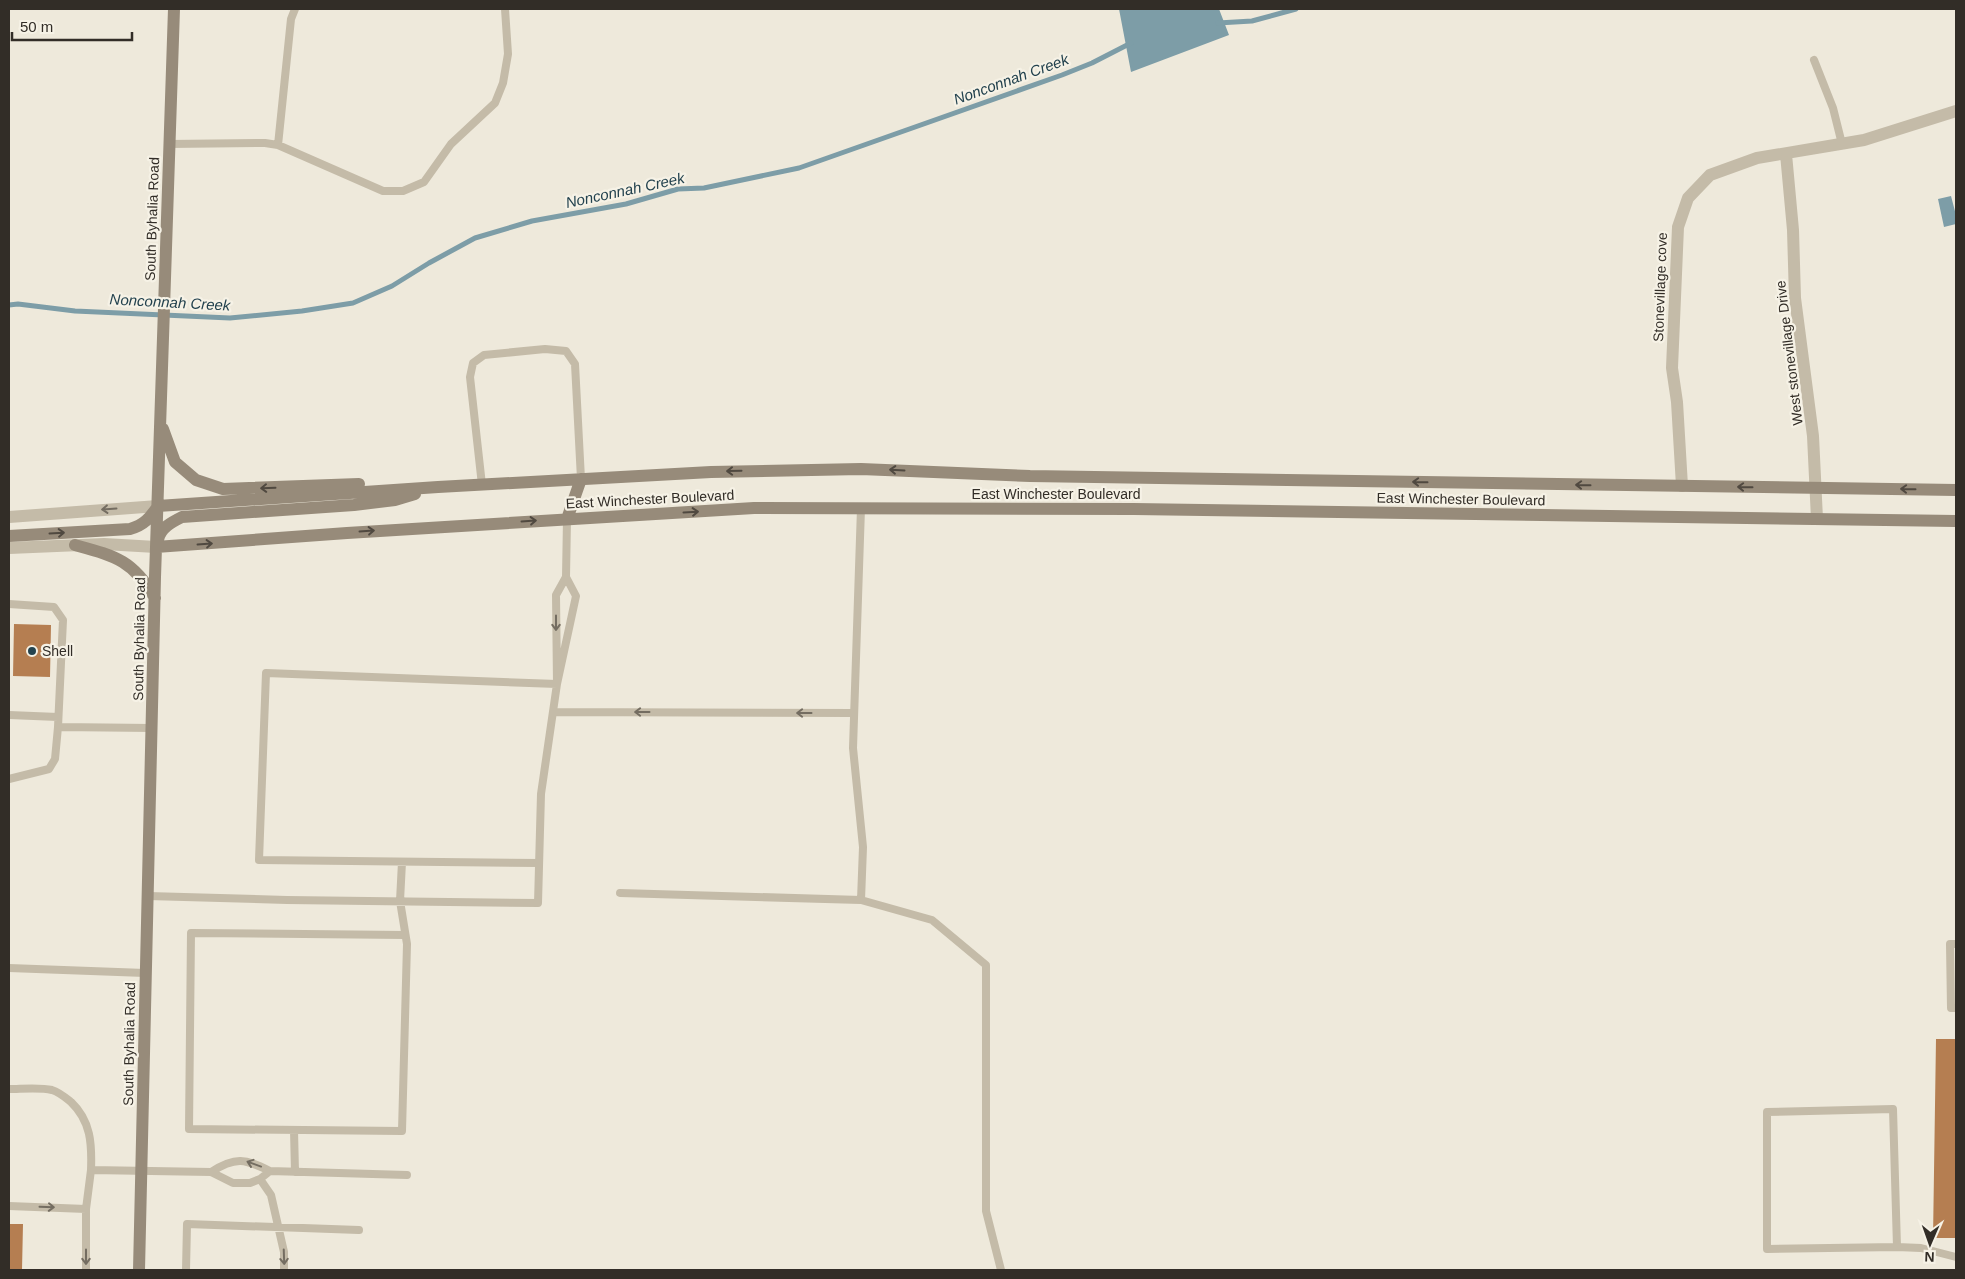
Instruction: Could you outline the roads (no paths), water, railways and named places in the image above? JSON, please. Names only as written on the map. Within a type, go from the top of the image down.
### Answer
[{"type":"main road","name":"South Byhalia Road","points":[[139,1270],[156,547],[174,9]]},
{"type":"main road","points":[[160,422],[176,462],[196,480],[223,489],[425,481],[438,487]]},
{"type":"main road","name":"East Winchester Boulevard","points":[[158,506],[438,487],[711,472],[861,469],[1030,476],[1956,490]]},
{"type":"main road","points":[[567,519],[580,479]]},
{"type":"main road","points":[[156,547],[159,535],[164,529],[182,517],[354,505],[395,500],[438,487]]},
{"type":"main road","points":[[9,536],[130,529],[142,525],[151,517],[158,506]]},
{"type":"main road","name":"East Winchester Boulevard","points":[[156,547],[347,533],[754,508],[1134,509],[1956,521]]},
{"type":"main road","points":[[74,545],[120,560],[133,569],[145,582],[155,598]]},
{"type":"street","name":"Stonevillage cove","points":[[1682,486],[1677,402],[1672,368],[1678,227],[1688,198],[1710,175],[1757,158],[1864,140],[1956,111]]},
{"type":"street","name":"West stonevillage Drive","points":[[1786,154],[1793,230],[1795,298],[1813,436],[1816,519]]},
{"type":"street","points":[[9,517],[158,506]]},
{"type":"street","points":[[9,548],[104,544],[156,547]]},
{"type":"lane","points":[[278,145],[292,19],[295,9]]},
{"type":"lane","points":[[169,144],[265,143],[278,145],[383,191],[403,191],[424,182],[451,144],[494,103],[503,83],[508,54],[505,9]]},
{"type":"lane","points":[[1814,60],[1833,108],[1842,144]]},
{"type":"lane","points":[[482,485],[470,377],[472,363],[484,355],[545,349],[566,351],[574,364],[580,479]]},
{"type":"lane","points":[[861,508],[853,713],[853,748],[863,847],[861,900]]},
{"type":"lane","points":[[557,684],[556,595],[566,577],[567,519]]},
{"type":"lane","points":[[148,896],[538,903],[541,794],[557,684],[576,596],[566,577]]},
{"type":"lane","points":[[9,604],[54,608],[63,620],[55,759],[49,769],[9,779]]},
{"type":"lane","points":[[539,863],[259,860],[266,672],[557,684]]},
{"type":"lane","points":[[553,712],[853,713]]},
{"type":"lane","points":[[9,714],[58,716]]},
{"type":"lane","points":[[58,727],[152,728]]},
{"type":"lane","points":[[402,862],[400,901],[407,944],[402,1131],[189,1129],[191,933],[405,935]]},
{"type":"lane","points":[[620,893],[861,900],[932,920],[986,965],[986,1211],[1001,1270]]},
{"type":"lane","points":[[1956,944],[1950,944],[1951,1008],[1956,1008]]},
{"type":"lane","points":[[9,968],[145,973]]},
{"type":"lane","points":[[9,1089],[52,1090],[65,1097],[80,1110],[86,1120],[90,1139],[91,1170],[86,1209],[86,1270]]},
{"type":"lane","points":[[1897,1247],[1893,1109],[1767,1112],[1767,1249],[1921,1248],[1956,1257]]},
{"type":"lane","points":[[294,1130],[295,1172]]},
{"type":"lane","points":[[211,1172],[227,1162],[249,1161],[270,1172],[407,1175]]},
{"type":"lane","points":[[91,1170],[211,1172],[233,1183],[250,1183],[270,1172]]},
{"type":"lane","points":[[260,1179],[271,1195],[284,1252],[284,1270]]},
{"type":"lane","points":[[9,1206],[86,1209]]},
{"type":"lane","points":[[186,1270],[187,1224],[359,1230]]},
{"type":"water","points":[[1119,9],[1219,9],[1229,35],[1131,72]]},
{"type":"water","points":[[1951,196],[1956,215],[1956,224],[1944,227],[1938,199]]},
{"type":"waterway","name":"Nonconnah Creek","points":[[1218,23],[1252,21],[1296,9]]},
{"type":"waterway","name":"Nonconnah Creek","points":[[9,305],[18,304],[75,311],[230,318],[302,311],[353,303],[392,286],[475,238],[532,221],[626,204],[678,189],[704,188],[799,168],[1062,75],[1092,63],[1131,43]]},
{"type":"place","name":"Shell","points":[[32,651]]}]
